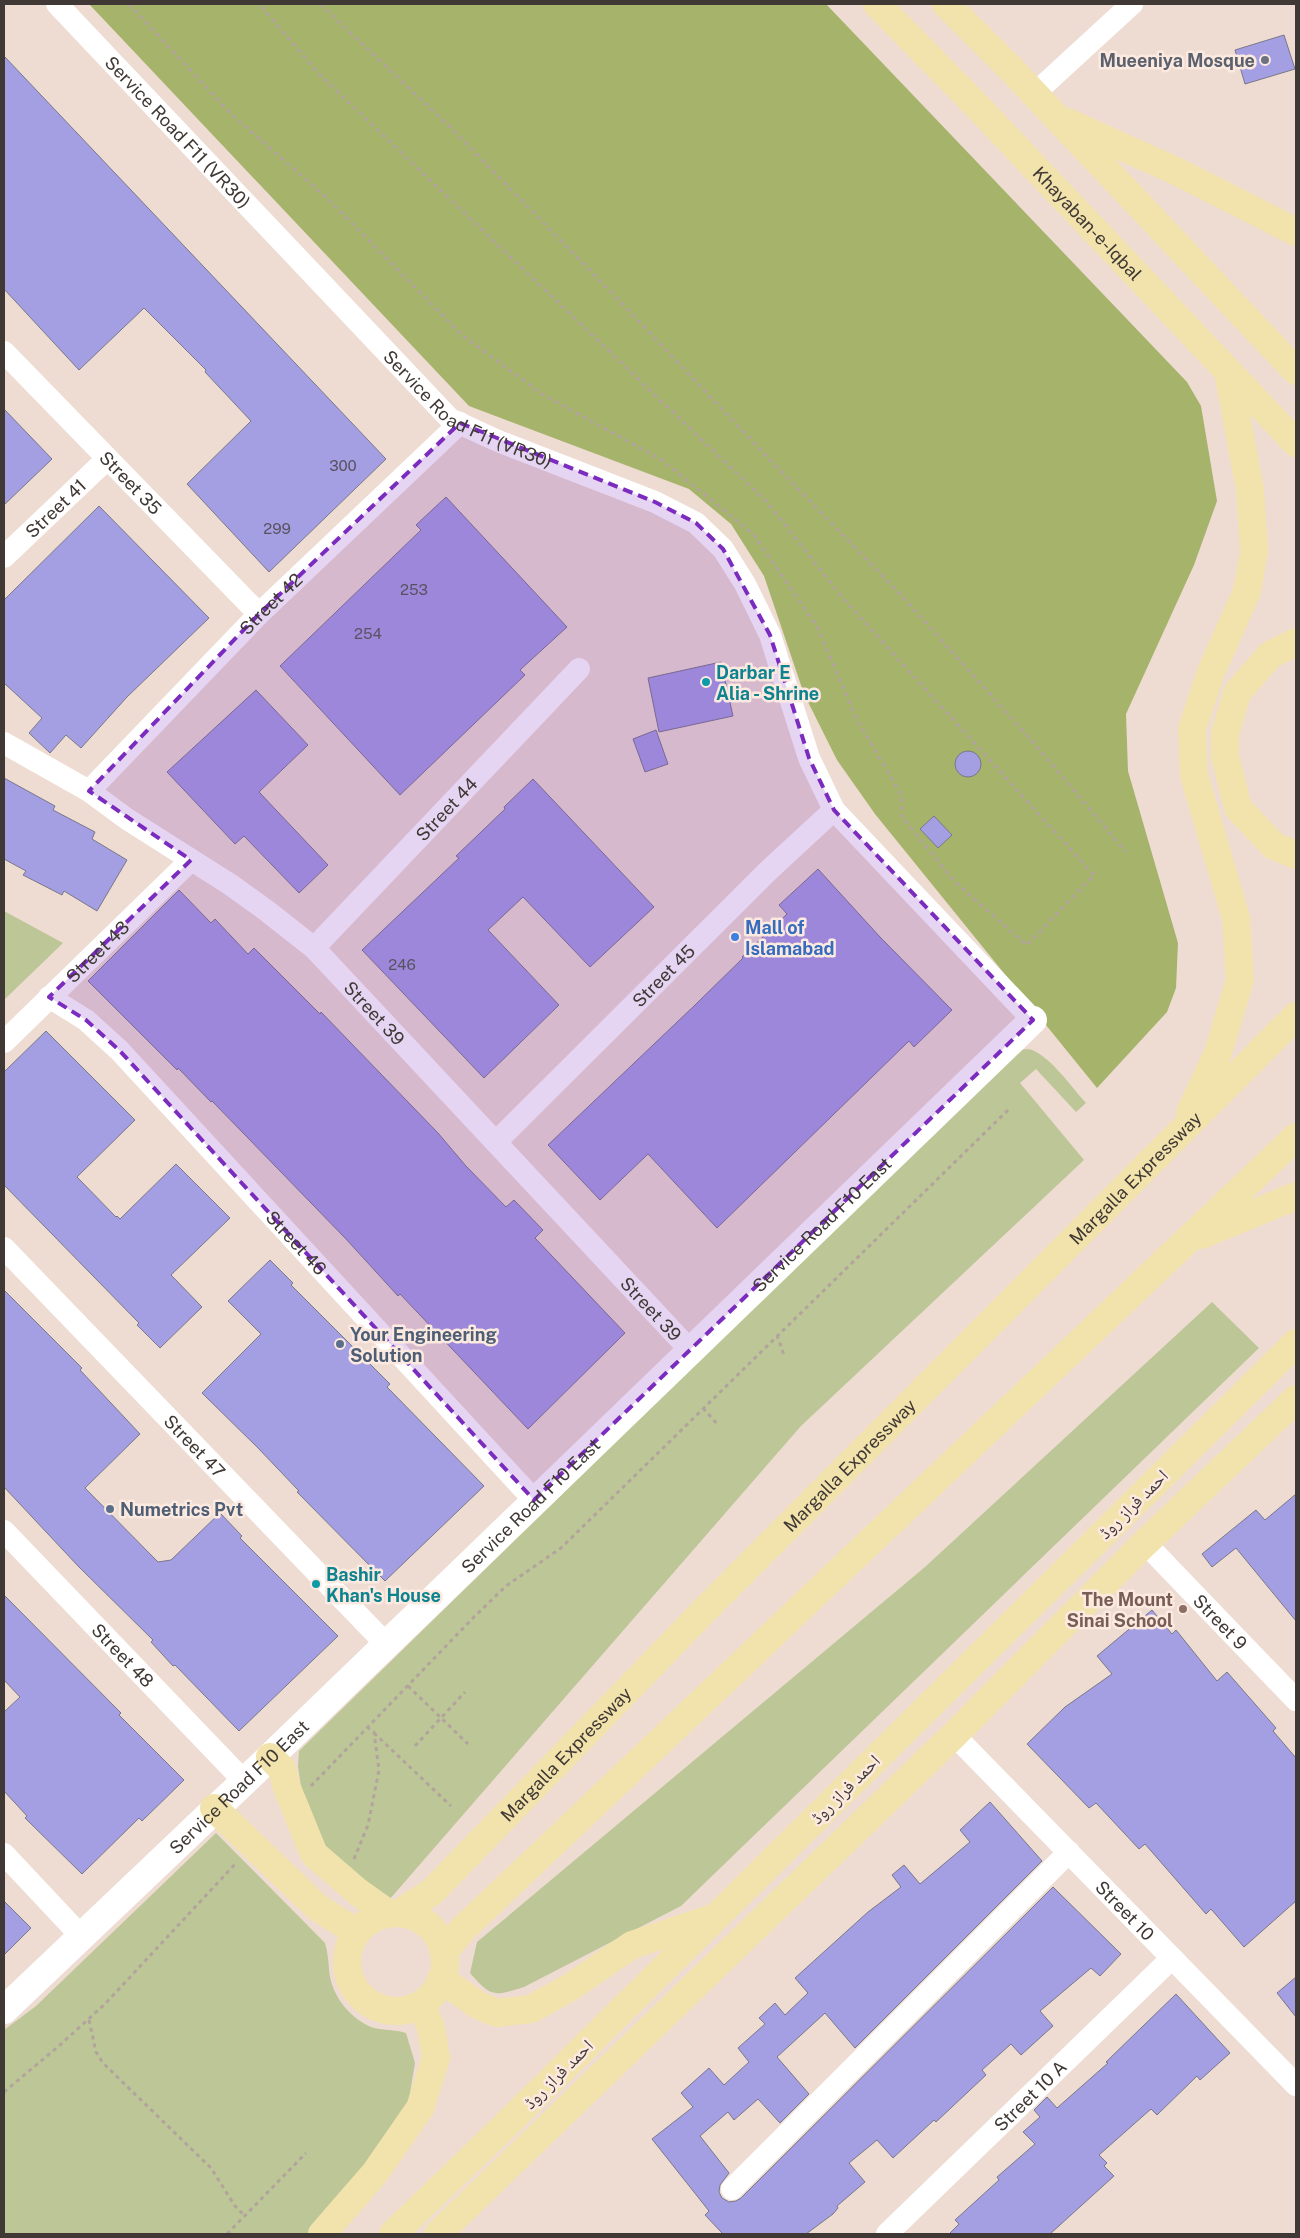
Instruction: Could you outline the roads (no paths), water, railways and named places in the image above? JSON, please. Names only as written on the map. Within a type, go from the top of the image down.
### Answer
[{"type":"main road","name":"Khayaban-e-Iqbal","points":[[877,4],[981,110],[1296,443]]},
{"type":"main road","points":[[946,4],[1055,116],[1296,371]]},
{"type":"main road","points":[[1055,116],[1178,172],[1296,232]]},
{"type":"main road","points":[[1182,1131],[1218,1053],[1240,980],[1236,918],[1194,775],[1192,729],[1211,672],[1247,591],[1254,552],[1250,490],[1228,372]]},
{"type":"main road","points":[[1296,642],[1270,655],[1237,692],[1225,734],[1224,756],[1238,808],[1274,846],[1296,855]]},
{"type":"main road","name":"Margalla Expressway","points":[[395,1913],[432,1892],[700,1615],[1296,1016]]},
{"type":"main road","points":[[444,1952],[463,1929],[1296,1137]]},
{"type":"main road","points":[[1189,1240],[1296,1196]]},
{"type":"main road","name":"احمد فراز روڈ","points":[[393,2234],[510,2121],[1296,1343]]},
{"type":"main road","name":"احمد فراز روڈ","points":[[438,2234],[954,1735],[1145,1543],[1296,1399]]},
{"type":"main road","points":[[270,1757],[282,1769],[293,1805],[314,1854],[358,1892],[395,1913],[426,1921],[442,1941],[446,1967],[437,1991],[417,2008],[392,2012],[367,2003],[351,1982],[346,1957],[356,1932],[376,1916],[395,1913]]},
{"type":"main road","points":[[214,1808],[317,1907],[356,1932]]},
{"type":"main road","points":[[441,1980],[478,2004],[497,2013],[531,2009],[569,1988],[632,1945],[716,1917]]},
{"type":"main road","points":[[322,2234],[375,2173],[420,2108],[436,2058],[430,2028],[421,2004]]},
{"type":"main road","points":[[510,2121],[524,2119],[531,2122],[534,2131],[533,2143]]},
{"type":"street","name":"Service Road F11 (VR30)","points":[[57,4],[450,419],[498,441],[655,502],[696,523],[723,549],[745,584],[770,635],[809,758],[834,810],[1033,1020]]},
{"type":"street","points":[[1034,94],[1132,4]]},
{"type":"street","name":"Street 35","points":[[4,352],[259,614]]},
{"type":"street","name":"Street 42","points":[[88,791],[259,614],[460,423]]},
{"type":"street","name":"Street 41","points":[[4,557],[108,458]]},
{"type":"street","name":"Street 44","points":[[314,948],[579,669]]},
{"type":"street","name":"Street 39","points":[[4,743],[88,791],[267,911],[314,948],[690,1350]]},
{"type":"street","name":"Street 45","points":[[496,1142],[768,871],[834,810]]},
{"type":"street","name":"Street 43","points":[[4,1042],[191,860]]},
{"type":"street","name":"Street 46","points":[[50,997],[86,1020],[119,1050],[534,1500]]},
{"type":"street","name":"Service Road F10 East","points":[[4,2010],[243,1780],[270,1757],[1033,1020]]},
{"type":"street","name":"Street 47","points":[[4,1248],[386,1643]]},
{"type":"street","name":"Street 48","points":[[4,1531],[243,1780]]},
{"type":"street","name":"Street 9","points":[[1145,1543],[1296,1700]]},
{"type":"street","name":"Street 10","points":[[954,1735],[1296,2084]]},
{"type":"street","points":[[732,2189],[1069,1852]]},
{"type":"street","points":[[4,1854],[81,1936]]},
{"type":"street","name":"Street 10 A","points":[[887,2234],[1172,1958]]},
{"type":"place","name":"Mueeniya Mosque","points":[[1265,60]]},
{"type":"place","name":"Darbar E Alia - Shrine","points":[[706,682]]},
{"type":"place","name":"Mall of Islamabad","points":[[735,937]]},
{"type":"place","name":"Your Engineering Solution","points":[[340,1344]]},
{"type":"place","name":"Numetrics Pvt","points":[[110,1509]]},
{"type":"place","name":"Bashir Khan's House","points":[[316,1584]]},
{"type":"place","name":"The Mount Sinai School","points":[[1183,1609]]}]
